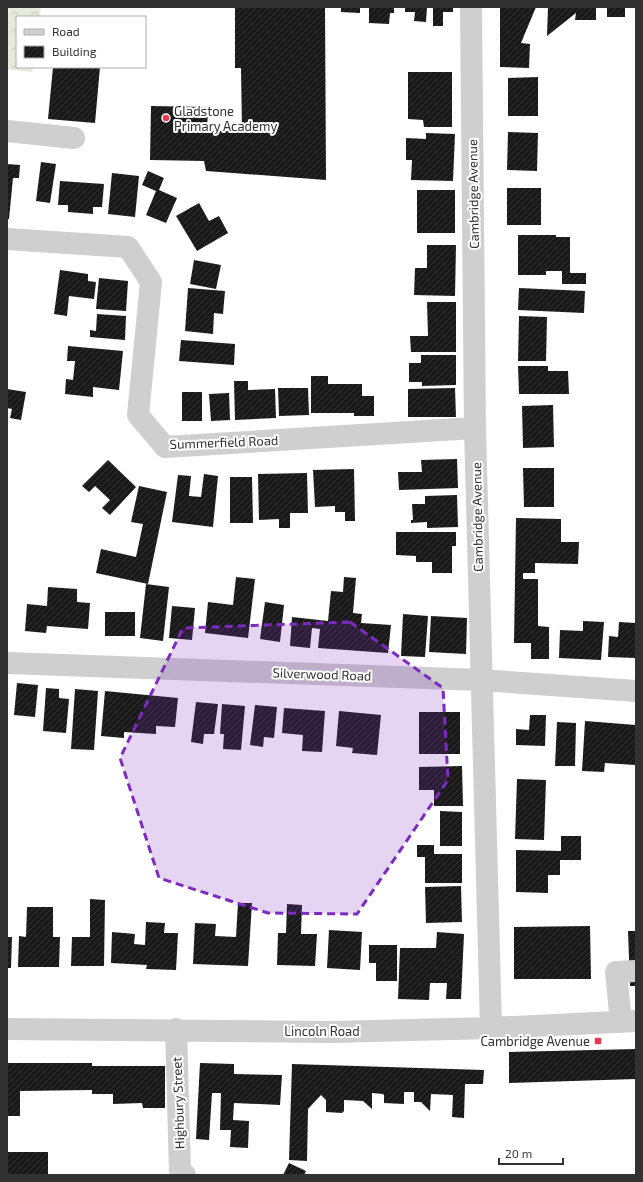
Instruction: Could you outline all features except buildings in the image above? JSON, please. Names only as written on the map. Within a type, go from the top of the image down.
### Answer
[{"type":"street","name":"Cambridge Avenue","points":[[471,7],[475,428],[491,1028]]},
{"type":"street","points":[[7,131],[74,138]]},
{"type":"street","name":"Summerfield Road","points":[[7,239],[128,247],[151,282],[138,415],[165,447],[475,428]]},
{"type":"street","name":"Silverwood Road","points":[[7,663],[481,680],[636,691]]},
{"type":"street","points":[[628,1022],[616,972],[636,971]]},
{"type":"street","name":"Lincoln Road","points":[[7,1029],[176,1029],[333,1032],[491,1028],[628,1022]]},
{"type":"street","name":"Highbury Street","points":[[176,1029],[180,1172],[185,1175]]},
{"type":"highlighted area","points":[[350,622],[443,688],[448,780],[357,914],[268,913],[159,878],[120,758],[183,628]]},
{"type":"green space","points":[[7,7],[41,7],[40,16],[16,16],[16,68],[33,68],[32,72],[7,69]]},
{"type":"place","name":"Gladstone Primary Academy","points":[[166,118]]},
{"type":"place","name":"Cambridge Avenue","points":[[598,1041]]}]
